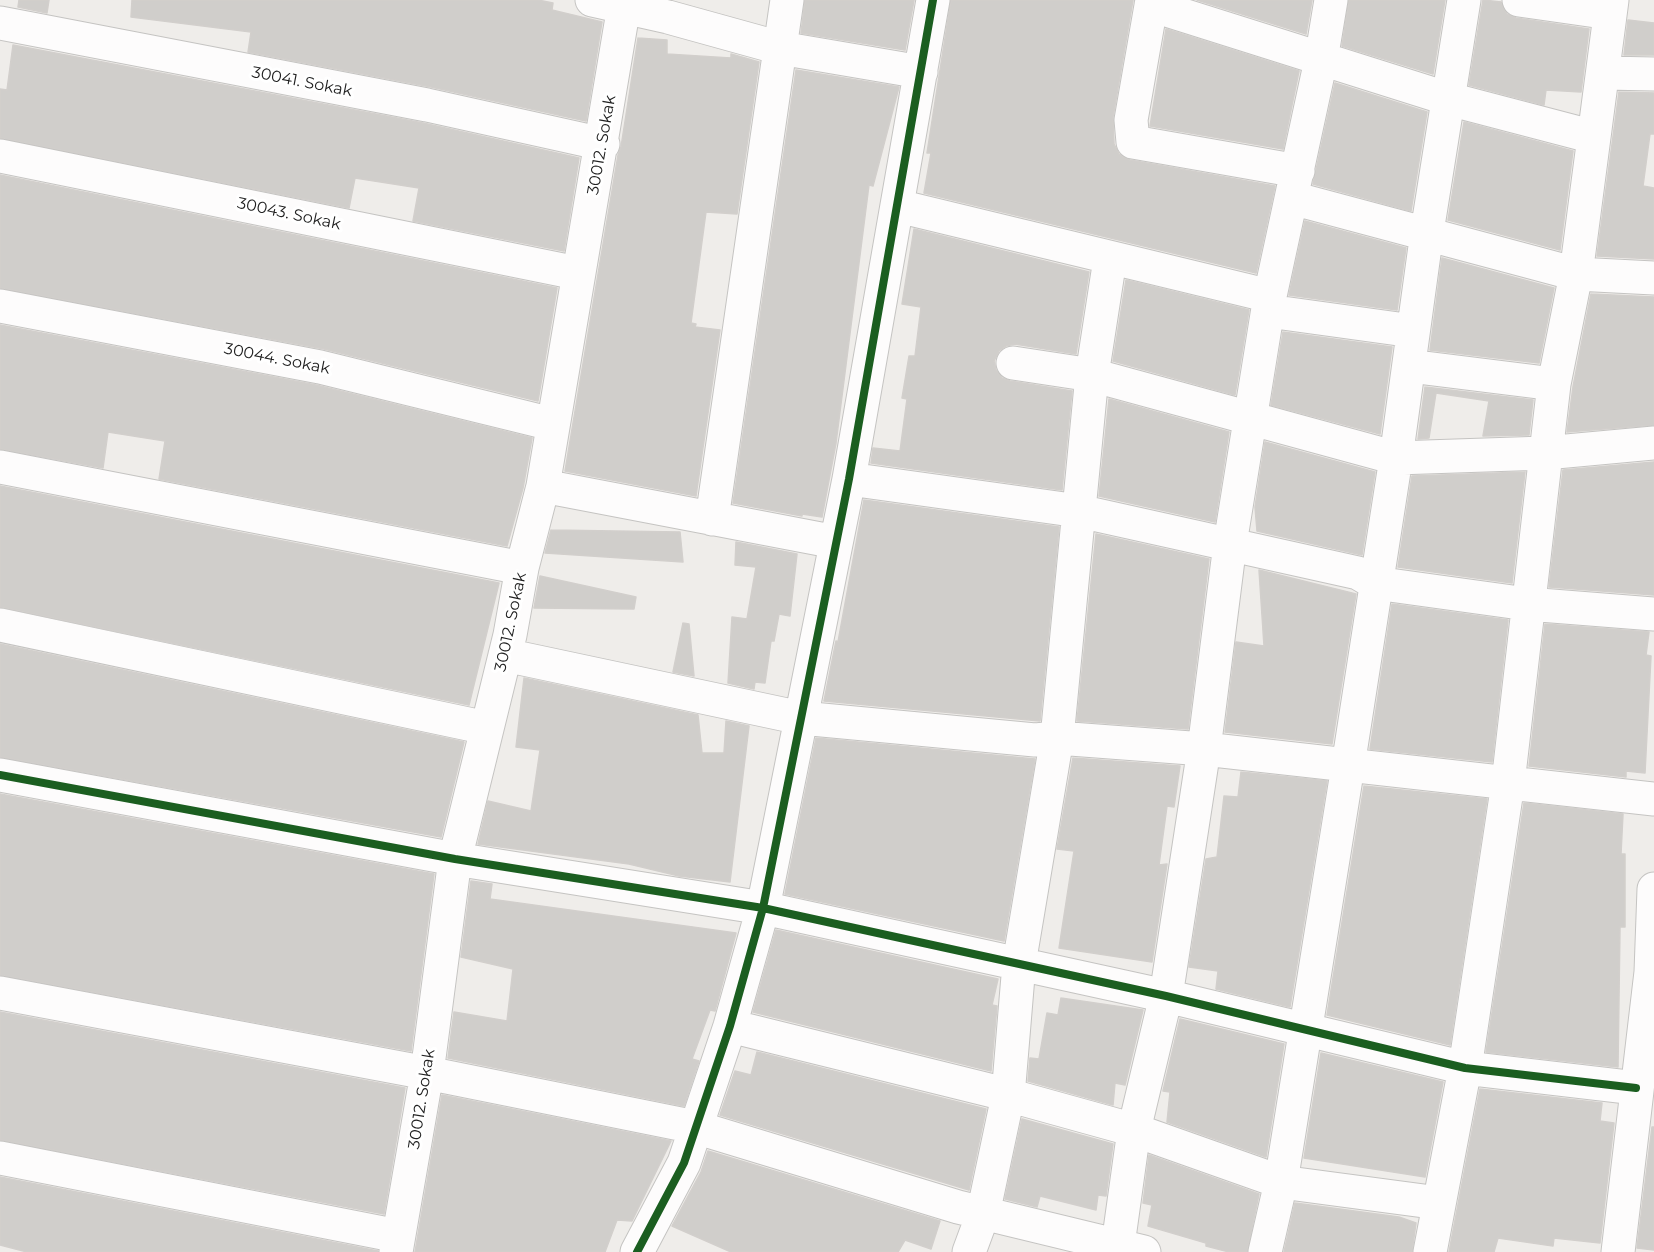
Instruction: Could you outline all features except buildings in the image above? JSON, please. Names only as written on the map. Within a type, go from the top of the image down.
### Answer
[{"type":"street","points":[[592,0],[626,4],[780,48],[921,72]]},
{"type":"street","points":[[712,519],[787,0]]},
{"type":"street","points":[[637,1252],[684,1163],[730,1026],[763,908],[849,479],[933,0]]},
{"type":"street","points":[[0,993],[427,1073],[695,1127],[983,1214],[1127,1250],[1134,1130],[1166,996],[1204,749],[1230,544],[1269,304],[1321,60],[1331,0]]},
{"type":"street","points":[[1264,1252],[1281,1182],[1306,1029],[1396,458],[1427,232],[1464,0]]},
{"type":"street","points":[[1430,1252],[1465,1068],[1508,783],[1554,384],[1576,274],[1605,73],[1611,7],[1519,0]]},
{"type":"street","points":[[1594,137],[1449,99],[1321,60],[1151,3],[1131,120],[1133,142],[1295,184],[1427,232],[1576,274],[1654,278]]},
{"type":"street","name":"30012. Sokak","points":[[397,1244],[427,1073],[454,859],[505,655],[522,568],[543,486],[577,273],[603,144],[626,4]]},
{"type":"street","name":"30041. Sokak","points":[[0,23],[427,105],[603,144]]},
{"type":"street","points":[[1605,73],[1654,74]]},
{"type":"street","name":"30043. Sokak","points":[[0,156],[577,273]]},
{"type":"street","points":[[898,206],[1110,259],[1269,304],[1413,331]]},
{"type":"street","points":[[969,1252],[983,1214],[1008,1096],[1019,964],[1057,738],[1092,375],[1110,259]]},
{"type":"street","name":"30044. Sokak","points":[[0,306],[320,367],[552,424]]},
{"type":"street","points":[[1013,363],[1092,375],[1396,458],[1545,453],[1654,443]]},
{"type":"street","points":[[1409,366],[1554,384]]},
{"type":"street","points":[[0,467],[522,568]]},
{"type":"street","points":[[849,479],[1080,511],[1358,573],[1375,583],[1527,604],[1654,614]]},
{"type":"street","points":[[543,486],[836,542]]},
{"type":"street","points":[[0,625],[487,728]]},
{"type":"street","points":[[505,655],[801,718],[1035,740],[1057,738],[1204,749],[1654,799]]},
{"type":"street","points":[[0,775],[454,859],[763,908],[1166,996],[1641,1109]]},
{"type":"street","points":[[1618,1252],[1641,1109],[1653,972],[1654,889]]},
{"type":"street","points":[[730,1026],[1134,1130],[1281,1182],[1439,1203]]},
{"type":"street","points":[[0,1158],[397,1244]]},
{"type":"cycle path","points":[[637,1252],[684,1163],[730,1026],[763,908],[849,479],[933,0]]},
{"type":"cycle path","points":[[0,775],[455,859],[763,908],[1166,996],[1465,1068],[1636,1088]]}]
